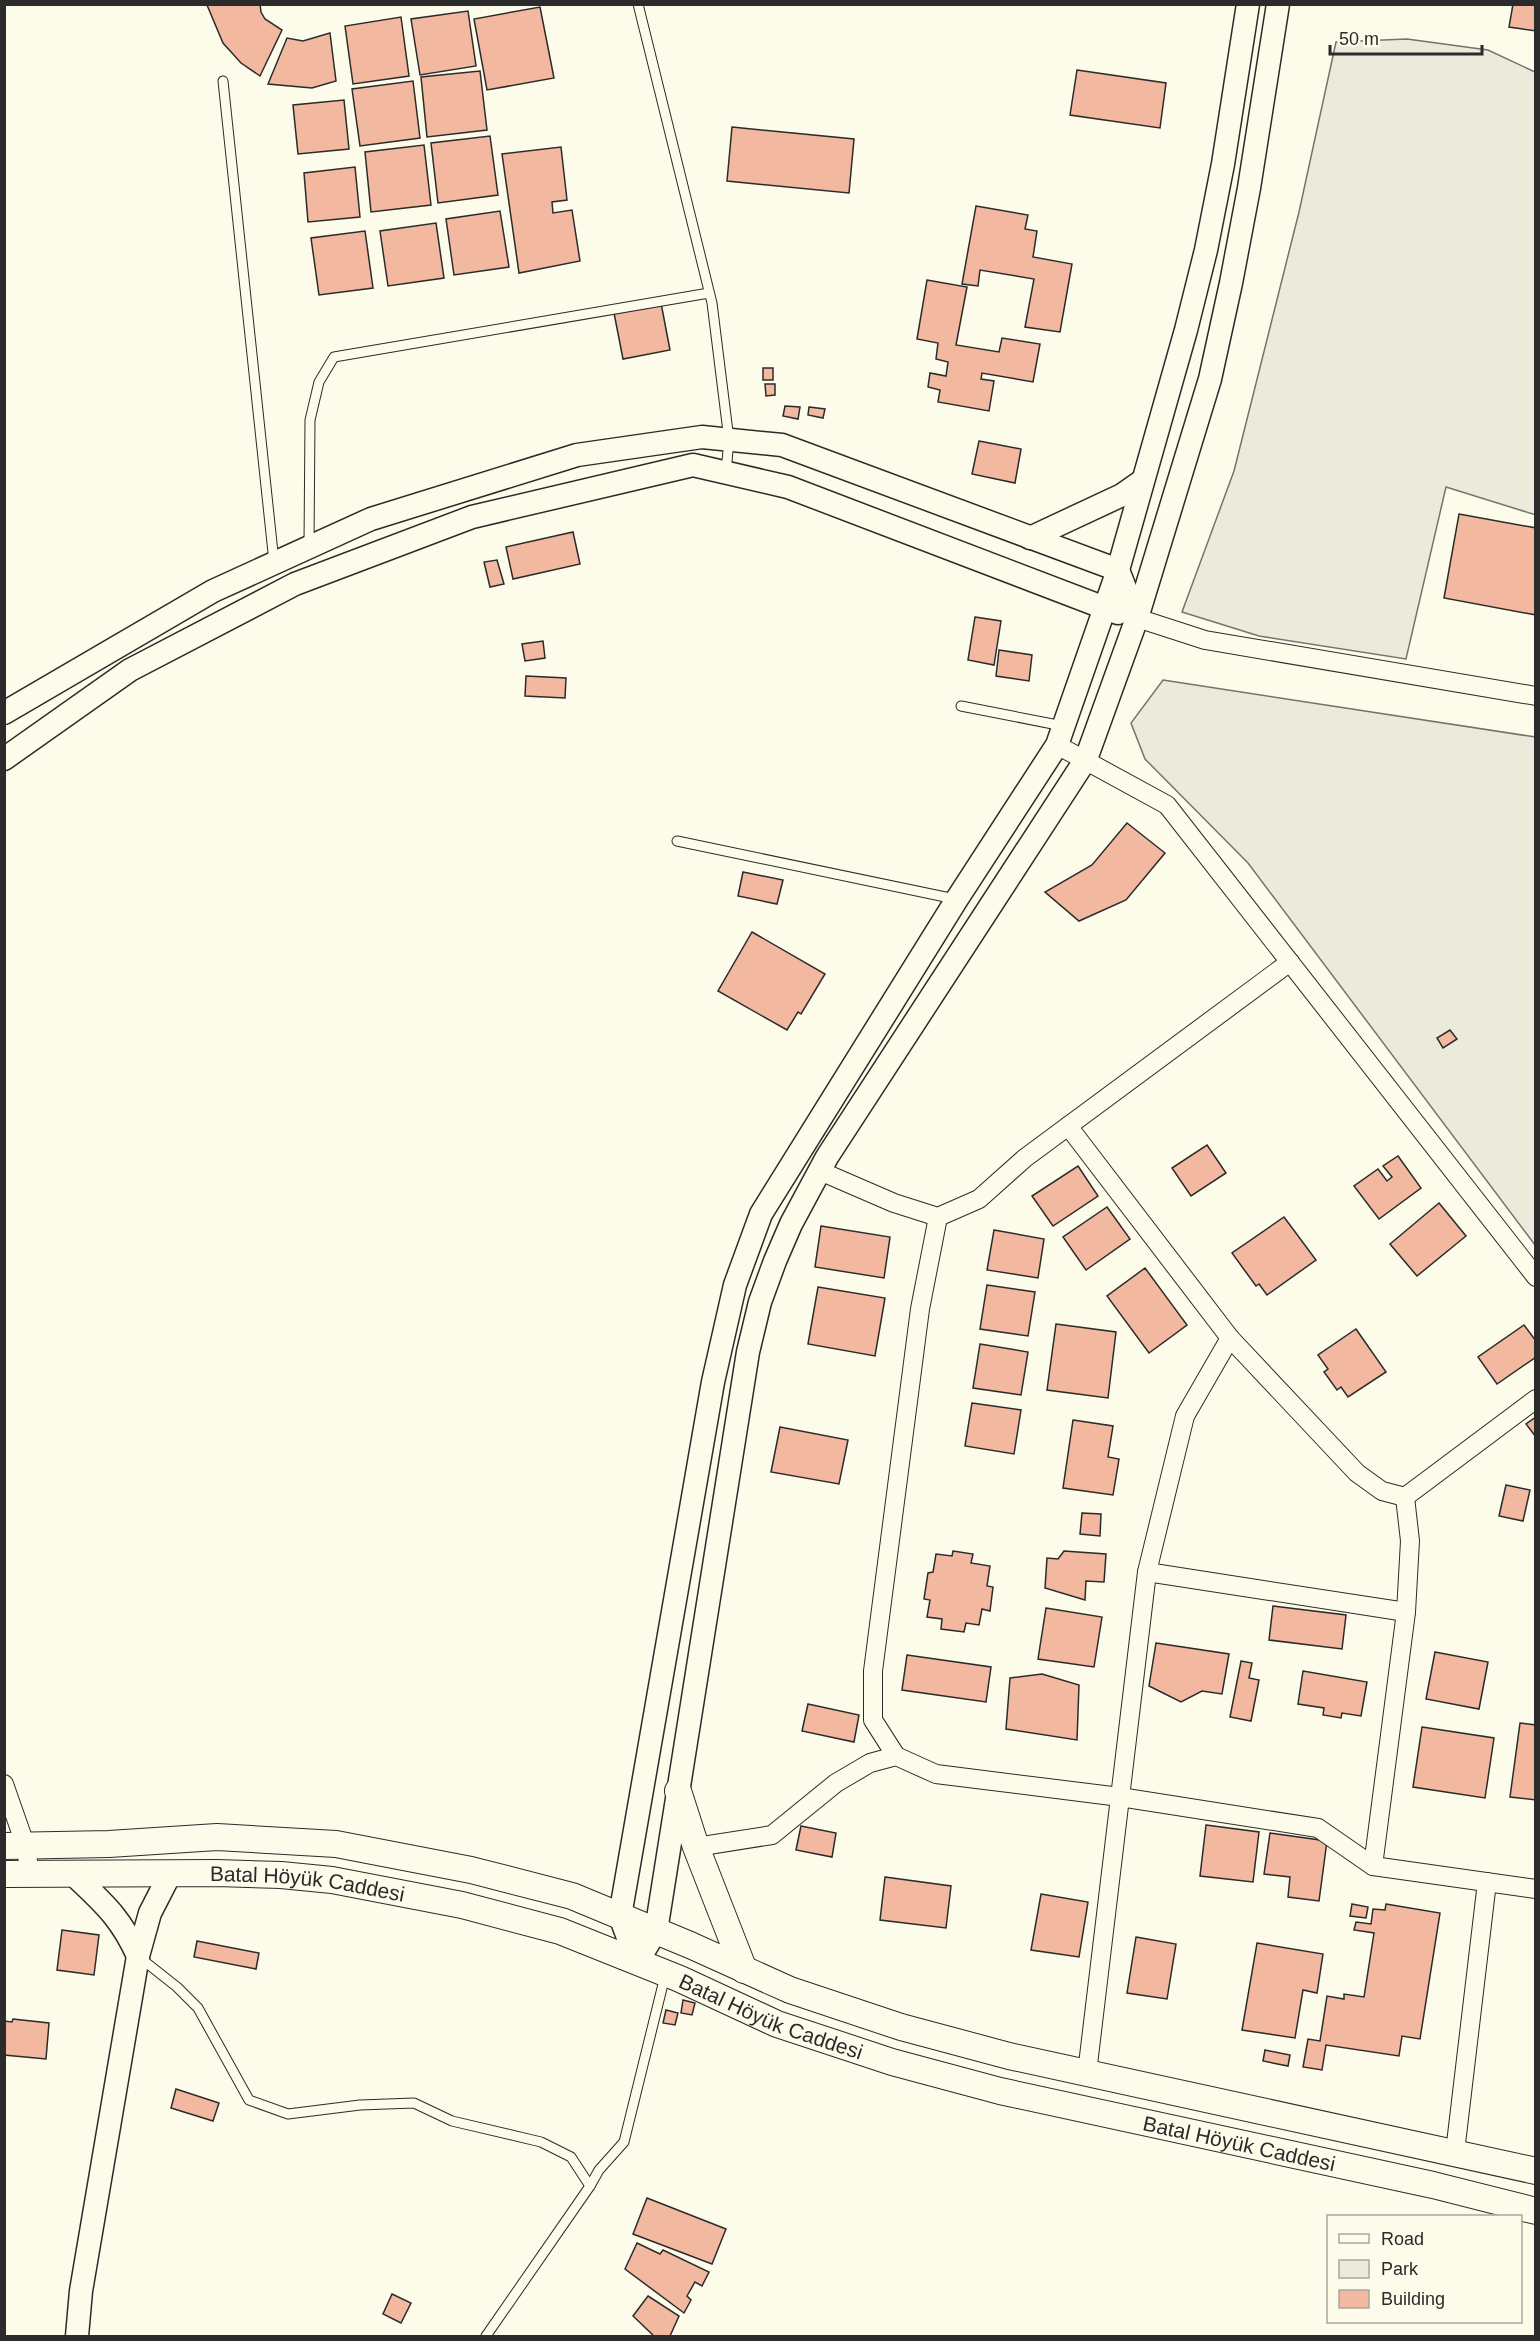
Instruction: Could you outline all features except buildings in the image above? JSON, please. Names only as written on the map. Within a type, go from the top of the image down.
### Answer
[{"type":"main road","points":[[678,1791],[696,1847],[744,1970]]},
{"type":"main road","name":"Batal Höyük Caddesi","points":[[15,1845],[109,1844],[217,1837],[336,1844],[471,1870],[572,1896],[790,1990],[901,2027],[1009,2056],[1536,2171]]},
{"type":"main road","name":"Batal Höyük Caddesi","points":[[4,1874],[270,1874],[332,1880],[462,1905],[560,1931],[665,1973],[777,2024],[892,2062],[1000,2091],[1433,2185],[1536,2211]]},
{"type":"street","points":[[637,1962],[620,1916],[713,1382],[738,1276],[761,1214],[1060,735],[1118,570],[1186,330],[1206,250],[1223,164],[1248,4]]},
{"type":"street","points":[[637,1962],[656,1931],[748,1352],[760,1302],[791,1224],[827,1157],[1086,759],[1137,618],[1210,379],[1249,188],[1278,4]]},
{"type":"street","points":[[4,713],[213,591],[370,519],[577,455],[702,437],[782,445],[1118,570],[1137,618]]},
{"type":"street","points":[[4,759],[130,670],[295,584],[472,517],[693,465],[789,487],[1105,609],[1205,640],[1536,696]]},
{"type":"street","points":[[1029,538],[1122,495],[1142,481]]},
{"type":"street","points":[[1060,735],[1086,759],[1167,805],[1536,1277]]},
{"type":"street","points":[[820,1171],[894,1203],[938,1217],[979,1199],[1025,1158],[1290,962]]},
{"type":"street","points":[[1068,1126],[1230,1338],[1357,1473],[1382,1491],[1405,1497]]},
{"type":"street","points":[[938,1217],[920,1309],[873,1671],[873,1720],[896,1756],[936,1774],[1120,1797],[1318,1828],[1372,1866],[1536,1889]]},
{"type":"street","points":[[1087,2073],[1147,1572],[1185,1416],[1230,1338]]},
{"type":"street","points":[[1405,1497],[1536,1399]]},
{"type":"street","points":[[1372,1866],[1406,1612],[1410,1541],[1405,1497]]},
{"type":"street","points":[[1147,1572],[1406,1612]]},
{"type":"street","points":[[696,1847],[772,1835],[836,1783],[870,1763],[896,1756]]},
{"type":"street","points":[[4,1784],[15,1845],[30,1873]]},
{"type":"street","points":[[73,1874],[114,1914],[126,1931],[138,1956]]},
{"type":"street","points":[[77,2337],[81,2291],[138,1956],[150,1913],[170,1874]]},
{"type":"street","points":[[1455,2152],[1487,1882]]},
{"type":"lane","points":[[638,4],[709,293],[729,440],[726,472]]},
{"type":"lane","points":[[223,81],[274,563]]},
{"type":"lane","points":[[309,547],[310,420],[319,382],[334,357],[709,293]]},
{"type":"lane","points":[[961,706],[1060,735]]},
{"type":"lane","points":[[677,841],[957,899]]},
{"type":"lane","points":[[138,1956],[177,1987],[198,2008],[249,2100],[288,2114],[360,2105],[414,2103],[452,2121],[541,2142],[571,2157],[590,2186]]},
{"type":"lane","points":[[486,2337],[599,2170],[624,2142],[665,1973]]},
{"type":"green space","points":[[1407,39],[1488,50],[1535,72],[1536,515],[1446,487],[1406,659],[1259,636],[1182,612],[1234,471],[1299,212],[1336,42]]},
{"type":"green space","points":[[1163,680],[1535,737],[1535,1245],[1248,863],[1145,759],[1131,723]]}]
